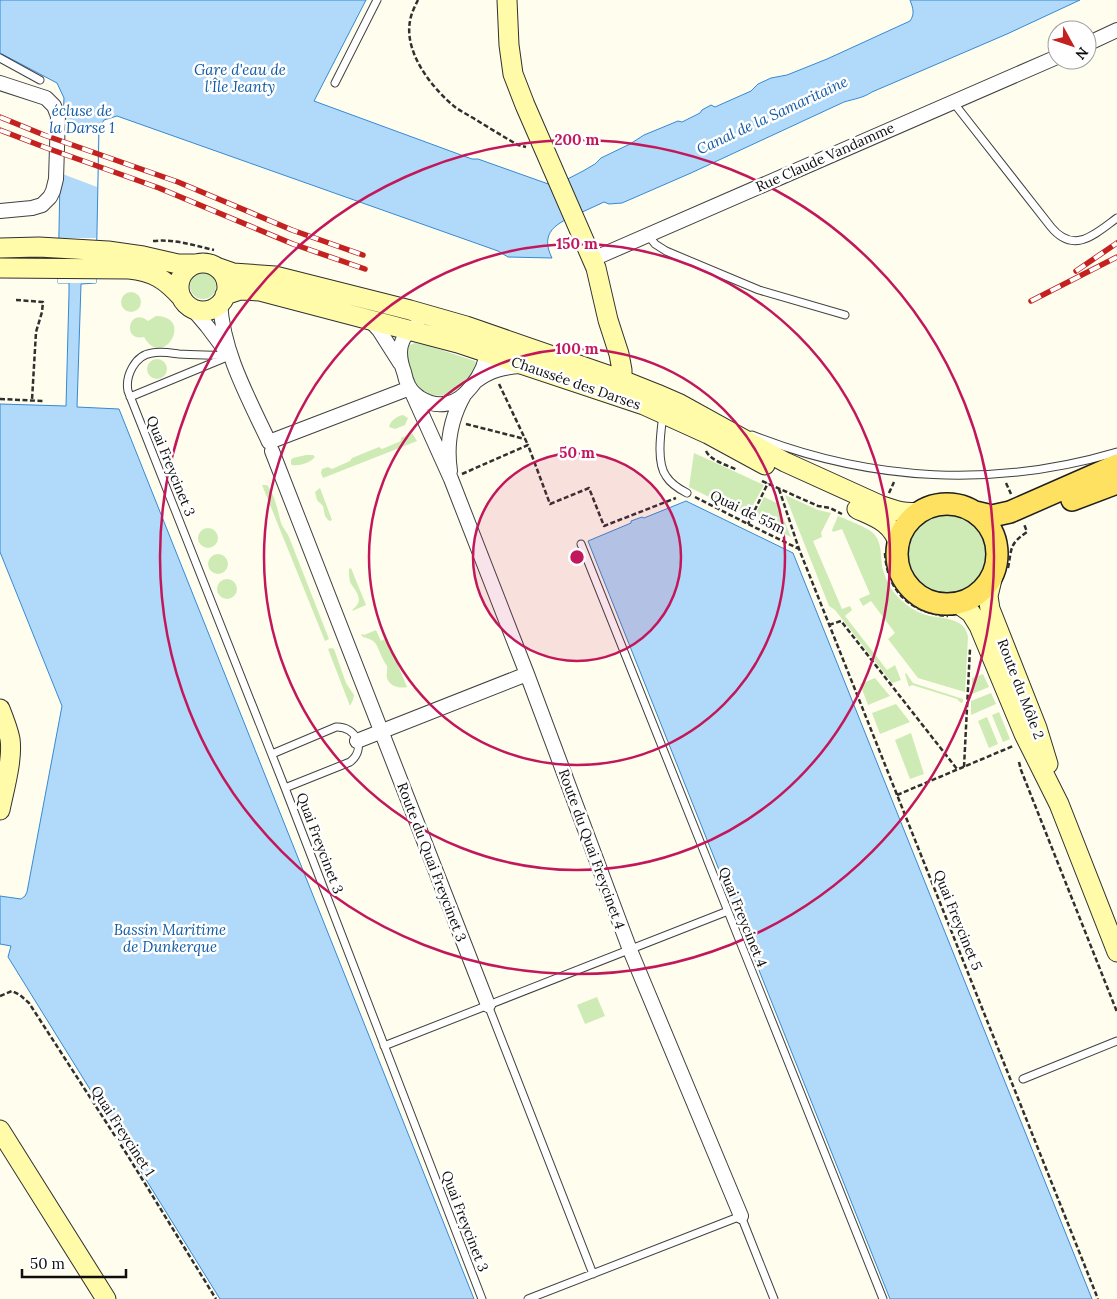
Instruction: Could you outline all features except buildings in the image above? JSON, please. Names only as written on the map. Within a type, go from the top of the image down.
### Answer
[{"type":"main road","points":[[507,0],[509,45],[513,74],[552,169],[593,259],[599,277],[608,320],[619,354],[622,370],[622,389]]},
{"type":"main road","points":[[0,248],[51,248],[109,260],[156,275],[186,302],[197,309],[214,308],[222,299],[226,282],[224,275],[216,267],[207,263],[178,264],[143,256],[109,260],[52,268],[0,268]]},
{"type":"main road","points":[[186,302],[179,288],[180,279],[186,270],[196,264]]},
{"type":"main road","name":"Chaussée des Darses","points":[[216,267],[233,273],[275,276],[400,307],[482,332],[550,365],[622,389],[657,394],[699,413],[785,462],[882,506],[898,512],[920,512]]},
{"type":"main road","name":"Chaussée des Darses","points":[[222,299],[240,290],[260,291],[445,339],[527,366],[550,365]]},
{"type":"main road","name":"Chaussée des Darses","points":[[622,389],[644,406],[708,434],[794,480],[877,518],[891,529],[892,547]]},
{"type":"main road","points":[[975,512],[989,526],[995,540],[997,549],[996,565],[993,575],[984,588],[954,610],[918,594],[910,587],[904,579],[898,564],[898,554],[892,547],[906,526],[920,512],[945,504],[961,506],[992,516],[1005,514],[1117,465]]},
{"type":"main road","points":[[997,549],[1005,535],[1018,524],[1074,499],[1117,483]]},
{"type":"main road","name":"Route du Môle 2","points":[[993,575],[988,596],[990,610],[1040,737],[1058,804]]},
{"type":"main road","name":"Route du Môle 2","points":[[954,610],[970,613],[979,626],[1024,734],[1058,804],[1117,952]]},
{"type":"main road","points":[[0,709],[7,727],[10,746],[0,810]]},
{"type":"main road","points":[[0,1130],[106,1299]]},
{"type":"street","points":[[1097,39],[1117,30]]},
{"type":"street","name":"Rue Claude Vandamme","points":[[593,259],[1047,60]]},
{"type":"street","points":[[0,83],[46,98],[54,106],[58,116],[56,179],[50,197],[42,205],[27,209],[0,211]]},
{"type":"street","name":"Route du Quai Freycinet 3","points":[[222,299],[221,322],[230,356],[271,446],[488,1005]]},
{"type":"street","name":"Route du Quai Freycinet 3","points":[[186,302],[230,356]]},
{"type":"street","points":[[400,364],[399,354],[401,346],[410,330],[421,323],[440,318]]},
{"type":"street","points":[[369,319],[379,330],[400,364],[410,388],[426,401],[449,404],[465,394],[476,381],[494,370],[527,366]]},
{"type":"street","points":[[476,381],[485,361],[486,353],[486,341],[482,332]]},
{"type":"street","points":[[271,446],[410,388]]},
{"type":"street","name":"Route du Quai Freycinet 4","points":[[410,388],[451,479],[527,674],[630,950],[741,1216]]},
{"type":"street","name":"Route du Quai Freycinet 4","points":[[451,479],[449,447],[453,421],[458,406],[465,394]]},
{"type":"street","points":[[357,741],[527,674]]},
{"type":"lane","points":[[335,83],[378,0]]},
{"type":"lane","points":[[0,58],[40,80]]},
{"type":"lane","points":[[953,102],[1051,227],[1062,238],[1078,241],[1087,239],[1117,218]]},
{"type":"lane","points":[[648,234],[655,244],[666,251],[759,290],[845,315]]},
{"type":"lane","points":[[161,352],[230,356],[130,397],[127,386],[128,376],[138,360],[147,354],[161,352]]},
{"type":"lane","name":"Quai Freycinet 3","points":[[130,397],[286,788],[482,1299]]},
{"type":"lane","name":"Chaussée des Darses","points":[[699,413],[759,437],[809,454],[876,469],[916,474],[970,475],[1029,470],[1076,463],[1117,452]]},
{"type":"lane","points":[[664,414],[660,453],[662,470],[670,481],[687,493]]},
{"type":"lane","name":"Quai Freycinet 4","points":[[581,544],[883,1299]]},
{"type":"lane","points":[[272,754],[336,727],[350,730],[357,741],[359,746],[358,752],[350,762],[286,788]]},
{"type":"lane","points":[[384,1046],[728,911]]},
{"type":"lane","name":"Route du Quai Freycinet 3","points":[[488,1005],[592,1274]]},
{"type":"lane","points":[[1024,1079],[1117,1040]]},
{"type":"lane","points":[[528,1299],[741,1216],[774,1299]]},
{"type":"path","points":[[418,0],[410,21],[409,35],[412,49],[418,64],[443,96],[456,108],[518,145],[545,152]]},
{"type":"path","points":[[16,300],[43,302],[36,332],[32,400]]},
{"type":"path","points":[[496,378],[528,445],[550,504],[589,488],[604,526],[687,493]]},
{"type":"path","points":[[0,399],[43,401]]},
{"type":"path","points":[[453,421],[525,439]]},
{"type":"path","points":[[451,479],[528,445]]},
{"type":"path","points":[[712,458],[744,473]]},
{"type":"path","points":[[760,480],[818,506],[830,508],[845,515]]},
{"type":"path","points":[[748,524],[768,484]]},
{"type":"path","name":"Quai Freycinet 5","points":[[779,489],[799,548],[829,625],[1098,1299]]},
{"type":"path","name":"Quai de 55m","points":[[687,493],[799,548]]},
{"type":"path","points":[[892,547],[886,568],[898,591],[904,598],[910,604],[926,613],[954,610]]},
{"type":"path","points":[[829,625],[841,621],[957,769]]},
{"type":"path","points":[[964,767],[970,644]]},
{"type":"path","points":[[897,795],[1017,744]]},
{"type":"path","points":[[1020,755],[1019,763],[1021,770],[1117,1012]]},
{"type":"path","name":"Quai Freycinet 1","points":[[0,996],[12,992],[20,995],[29,1003],[128,1156],[216,1299]]},
{"type":"green space","points":[[203,273],[212,277],[216,286],[212,295],[203,299],[194,295],[190,286],[194,277]]},
{"type":"green space","points":[[127,292],[135,292],[141,298],[141,306],[135,312],[127,312],[121,306],[121,298]]},
{"type":"green space","points":[[156,316],[167,318],[173,324],[174,332],[172,339],[166,345],[159,348],[152,346],[144,337],[137,337],[132,334],[130,330],[132,321],[136,318],[148,321]]},
{"type":"green space","points":[[415,343],[475,361],[476,370],[464,384],[451,393],[436,396],[429,394],[422,390],[414,381],[405,358],[407,346]]},
{"type":"green space","points":[[153,359],[161,359],[167,365],[167,373],[161,379],[153,379],[147,373],[147,365]]},
{"type":"green space","points":[[403,415],[408,418],[405,425],[395,429],[389,427],[394,419]]},
{"type":"green space","points":[[412,433],[417,441],[323,478],[322,469],[328,467],[332,469],[379,447],[382,449],[401,441],[401,438]]},
{"type":"green space","points":[[694,453],[764,485],[747,516],[689,487]]},
{"type":"green space","points":[[313,455],[315,457],[305,464],[291,464],[293,458]]},
{"type":"green space","points":[[262,485],[267,485],[274,498],[281,523],[289,537],[329,639],[325,641]]},
{"type":"green space","points":[[320,488],[332,520],[330,521],[325,516],[323,506],[317,500],[315,492]]},
{"type":"green space","points":[[785,495],[818,510],[831,513],[821,533],[822,537],[813,541],[842,609],[850,606],[852,610],[845,616],[887,670],[895,665],[901,680],[892,683],[835,610],[829,606]]},
{"type":"green space","points":[[764,497],[777,503],[791,537],[753,519]]},
{"type":"green space","points":[[948,512],[964,515],[977,524],[986,537],[989,553],[986,569],[977,582],[964,591],[948,594],[932,591],[919,582],[910,569],[907,553],[910,537],[919,524],[932,515]]},
{"type":"green space","points":[[838,516],[873,533],[880,545],[882,565],[886,578],[892,590],[903,602],[923,614],[957,622],[966,630],[968,637],[965,692],[918,678],[888,639],[895,633],[871,601],[863,606],[859,599],[870,594],[842,529],[833,532],[832,530]]},
{"type":"green space","points":[[208,528],[215,531],[218,538],[215,545],[208,548],[201,545],[198,538],[201,531]]},
{"type":"green space","points":[[218,554],[225,557],[228,564],[225,571],[218,574],[211,571],[208,564],[211,557]]},
{"type":"green space","points":[[351,568],[366,605],[352,611],[359,602],[359,599],[350,582],[349,569]]},
{"type":"green space","points":[[227,579],[234,582],[237,589],[234,596],[227,599],[220,596],[217,589],[220,582]]},
{"type":"green space","points":[[376,630],[381,641],[387,638],[407,687],[398,687],[388,681],[387,666],[375,642],[361,635]]},
{"type":"green space","points":[[328,649],[334,649],[346,683],[354,695],[350,706]]},
{"type":"green space","points":[[906,673],[913,683],[963,699],[963,702],[961,703],[957,699],[912,685],[909,687]]},
{"type":"green space","points":[[983,674],[989,687],[972,694],[972,678]]},
{"type":"green space","points":[[875,678],[890,696],[868,705],[860,684]]},
{"type":"green space","points":[[991,693],[996,704],[971,715],[971,701]]},
{"type":"green space","points":[[896,704],[910,722],[880,734],[872,713]]},
{"type":"green space","points":[[999,712],[1010,739],[1003,742],[992,715]]},
{"type":"green space","points":[[987,717],[998,744],[989,748],[978,721]]},
{"type":"green space","points":[[911,733],[924,774],[910,779],[895,740]]},
{"type":"green space","points":[[597,997],[605,1016],[585,1024],[577,1005]]},
{"type":"water","name":"Bassin Maritime de Dunkerque","points":[[0,0],[366,0],[314,101],[472,159],[478,159],[554,186],[644,135],[678,121],[682,122],[711,105],[715,107],[751,91],[758,84],[771,78],[787,75],[827,59],[910,21],[913,11],[910,0],[1080,0],[865,96],[844,102],[622,203],[609,204],[604,202],[570,217],[557,225],[549,235],[549,249],[552,258],[508,257],[498,251],[117,116],[104,120],[99,128],[96,283],[81,284],[77,407],[119,409],[474,1299],[220,1299],[8,957],[11,946],[0,944],[0,896],[21,899],[27,892],[62,706],[0,552],[0,404],[66,406],[69,283],[58,283],[64,98],[57,83],[0,53]]},
{"type":"water","points":[[686,501],[793,553],[1092,1299],[890,1299],[588,541],[631,523],[631,521],[644,518]]},
{"type":"pier","points":[[63,119],[98,133],[97,187],[60,173]]},
{"type":"pier","points":[[59,238],[96,238],[96,283],[58,283]]},
{"type":"railway","points":[[0,117],[44,135],[178,182],[292,230],[363,255]]},
{"type":"railway","points":[[0,130],[159,188],[293,244],[365,269]]},
{"type":"railway","points":[[1076,271],[1117,243]]},
{"type":"railway","points":[[1031,301],[1117,257]]},
{"type":"water label","name":"Gare d'eau de l'Île Jeanty","points":[[240,78]]},
{"type":"water label","name":"Canal de la Samaritaine","points":[[772,115]]},
{"type":"water label","name":"écluse de la Darse 1","points":[[82,118]]}]
